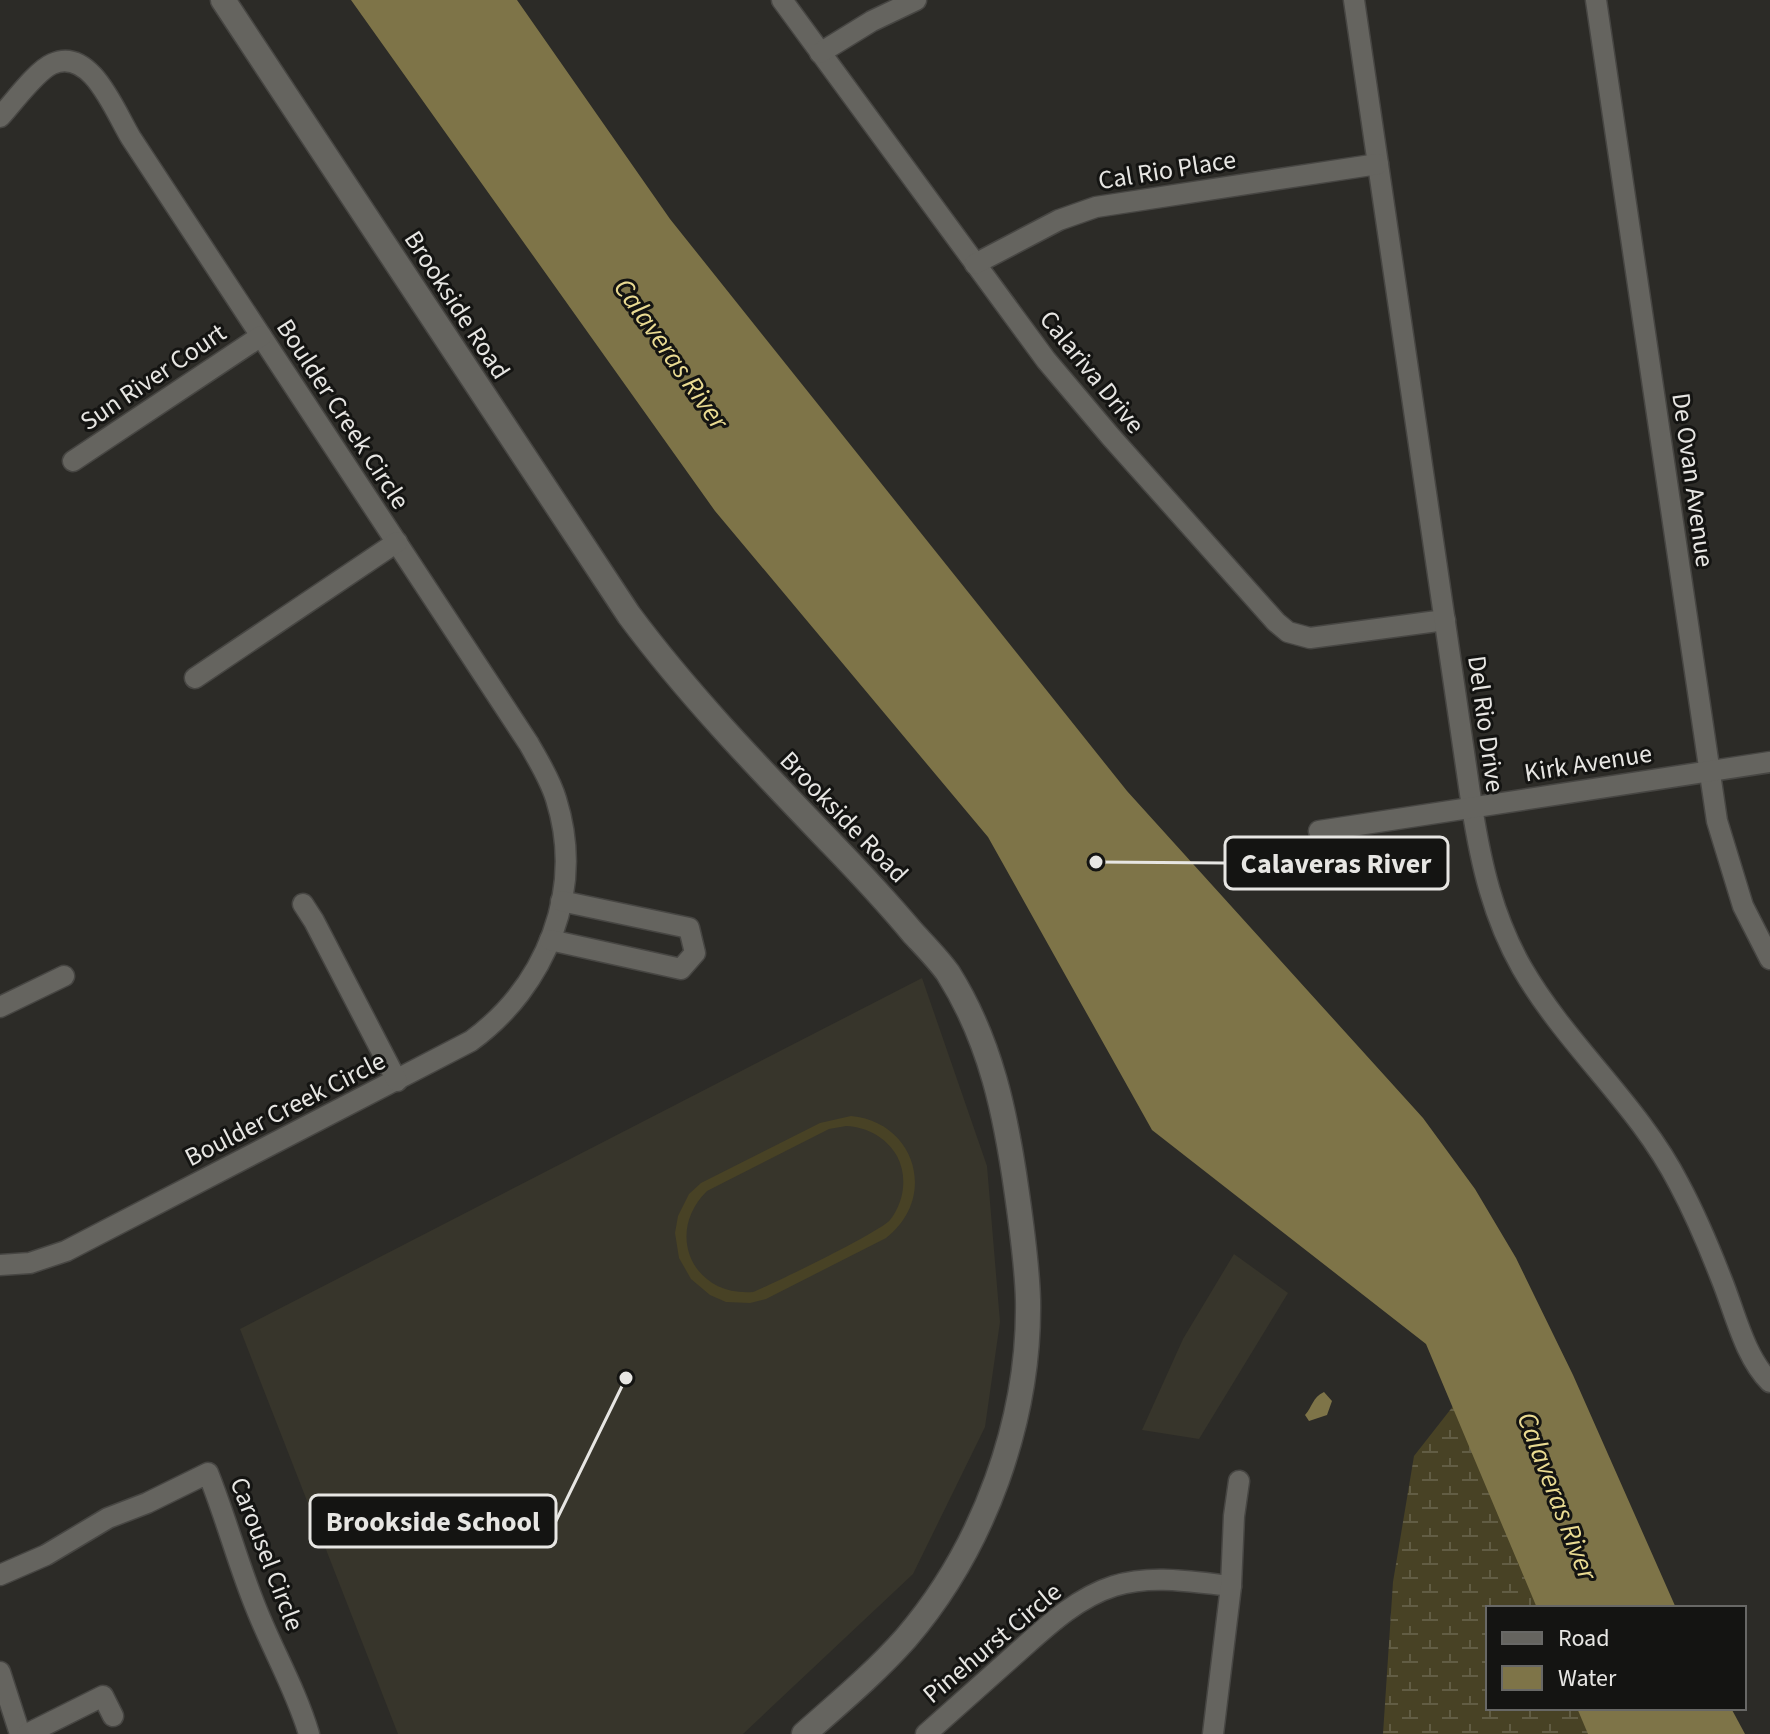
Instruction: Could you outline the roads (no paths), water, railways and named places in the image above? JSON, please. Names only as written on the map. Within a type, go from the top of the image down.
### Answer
[{"type":"street","name":"Brookside Road","points":[[223,0],[629,615],[689,693],[878,892],[946,970],[980,1033],[992,1067],[1009,1140],[1028,1300],[1020,1391],[1010,1438],[984,1512],[939,1593],[879,1667],[804,1734]]},
{"type":"street","name":"Calariva Drive","points":[[782,0],[1046,360],[1276,622],[1288,632],[1310,638],[1445,620]]},
{"type":"street","points":[[820,53],[872,21],[916,0]]},
{"type":"street","name":"Del Rio Drive","points":[[1354,0],[1472,807],[1488,892],[1522,968],[1556,1018],[1641,1124],[1678,1182],[1716,1263],[1754,1362],[1770,1382]]},
{"type":"street","name":"De Ovan Avenue","points":[[1596,0],[1717,821],[1743,906],[1770,959]]},
{"type":"street","name":"Boulder Creek Circle","points":[[0,117],[51,64],[67,61],[85,66],[96,78],[131,138],[529,744],[547,776],[561,817],[566,849],[561,901],[540,966],[503,1015],[471,1041],[66,1251],[30,1263],[0,1265]]},
{"type":"street","name":"Cal Rio Place","points":[[975,264],[1059,220],[1096,207],[1378,164]]},
{"type":"street","name":"Sun River Court","points":[[73,461],[261,336]]},
{"type":"street","points":[[195,678],[397,542]]},
{"type":"street","name":"Kirk Avenue","points":[[1319,831],[1770,762]]},
{"type":"street","points":[[550,940],[681,969],[695,953],[689,928],[561,901]]},
{"type":"street","points":[[303,904],[397,1081]]},
{"type":"street","points":[[0,1007],[64,976]]},
{"type":"street","name":"Carousel Circle","points":[[0,1575],[46,1555],[108,1518],[208,1473],[257,1609],[293,1687],[309,1734]]},
{"type":"street","points":[[1213,1734],[1231,1586],[1239,1481]]},
{"type":"street","name":"Pinehurst Circle","points":[[926,1734],[1058,1617],[1086,1598],[1114,1586],[1141,1581],[1178,1580],[1231,1586]]},
{"type":"street","points":[[0,1672],[20,1734]]},
{"type":"street","points":[[27,1734],[103,1696],[113,1716]]},
{"type":"water","points":[[351,0],[517,0],[670,219],[1127,791],[1423,1118],[1475,1189],[1516,1258],[1573,1375],[1675,1606],[1536,1606],[1426,1344],[1152,1130],[988,837],[715,511]]},
{"type":"water","points":[[1324,1392],[1332,1401],[1327,1415],[1309,1421],[1305,1415]]},
{"type":"water","points":[[1578,1710],[1732,1710],[1745,1734],[1588,1734]]},
{"type":"place","name":"Calaveras River","points":[[1096,862]]},
{"type":"place","name":"Brookside School","points":[[626,1378]]}]
